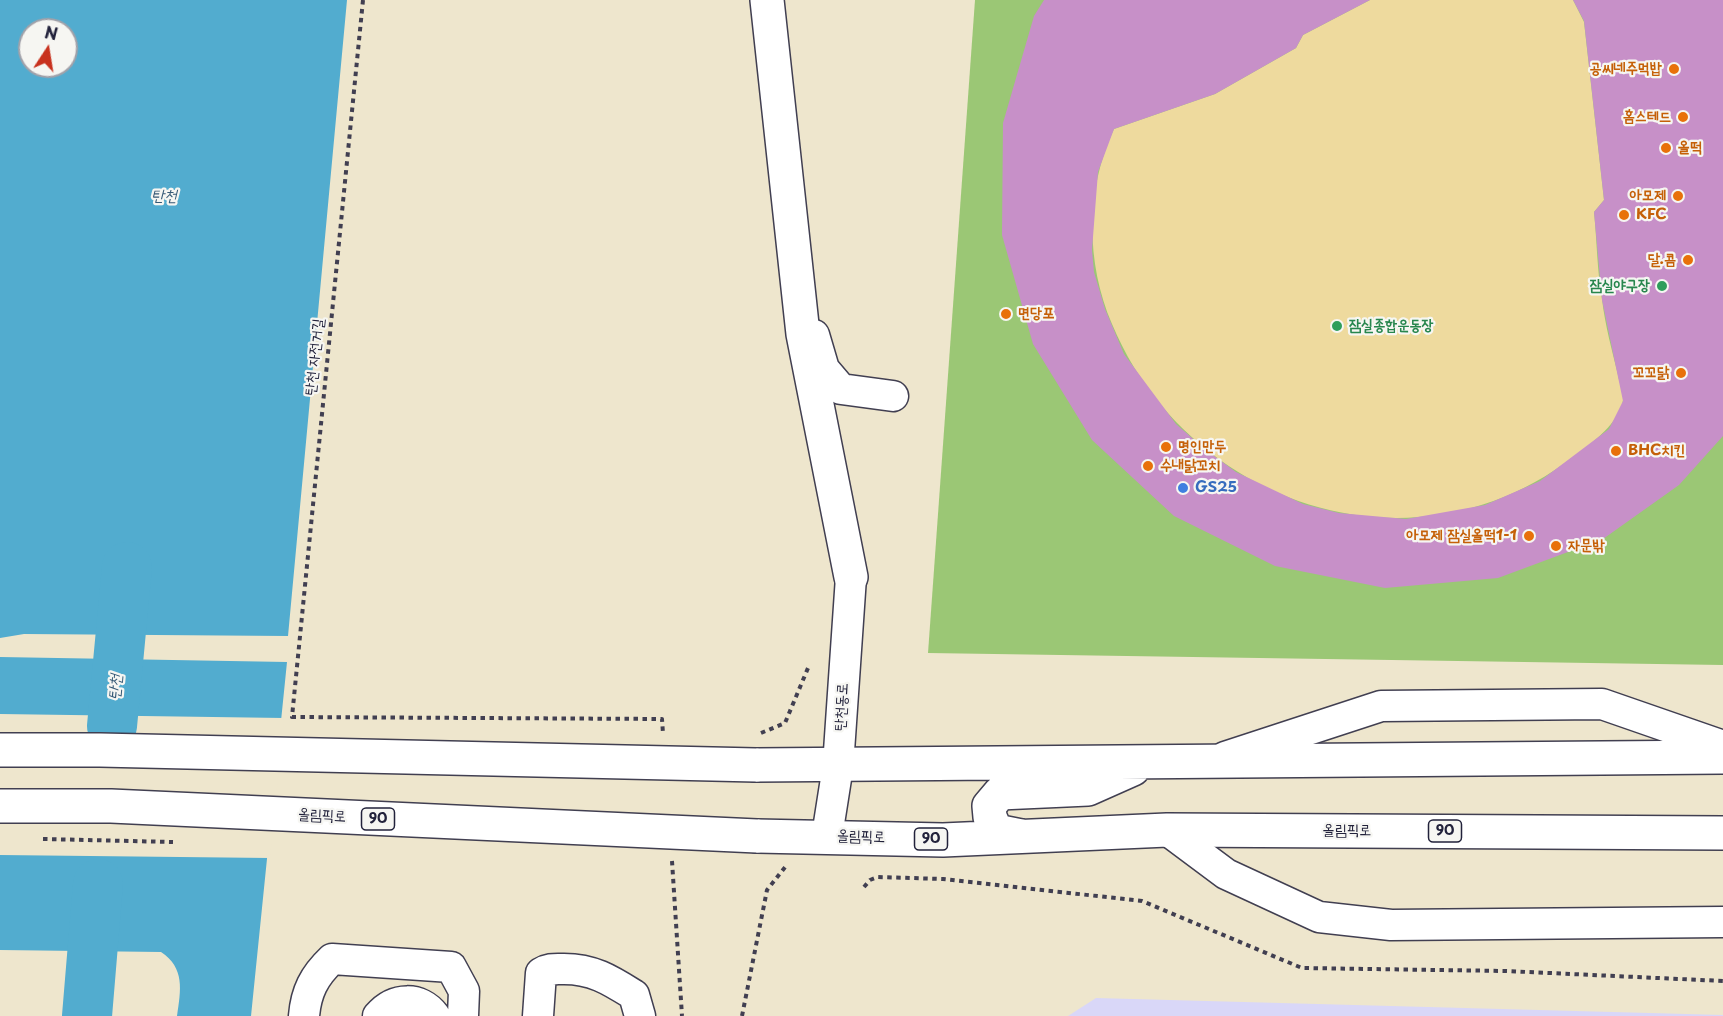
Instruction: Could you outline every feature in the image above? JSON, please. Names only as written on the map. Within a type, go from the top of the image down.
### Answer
[{"type":"main road","points":[[767,0],[803,334],[851,577]]},
{"type":"main road","points":[[0,750],[755,751],[838,766],[1723,757]]},
{"type":"main road","points":[[1035,836],[996,831],[990,817],[989,806],[1000,794],[1088,789],[1143,764]]},
{"type":"main road","name":"올림픽로","points":[[0,806],[111,806],[757,836],[943,840],[1167,830],[1723,833]]},
{"type":"street","points":[[778,0],[813,333],[824,369],[842,389],[893,396]]},
{"type":"street","name":"탄천동로","points":[[827,836],[838,766],[851,577]]},
{"type":"street","points":[[1208,763],[1381,706],[1602,704],[1723,746]]},
{"type":"street","points":[[1167,830],[1226,874],[1319,917],[1391,925],[1723,922]]},
{"type":"street","points":[[303,1016],[305,996],[317,973],[332,959],[360,959],[451,967],[464,991],[463,1016]]},
{"type":"street","points":[[538,1016],[541,974],[548,969],[582,969],[600,974],[634,996],[640,1016]]},
{"type":"street","points":[[378,1016],[385,1007],[407,1000],[427,1006],[435,1016]]},
{"type":"path","name":"탄천 자전거길","points":[[292,717],[363,0]]},
{"type":"path","points":[[755,751],[786,723],[808,668]]},
{"type":"path","points":[[742,1016],[767,890],[787,865]]},
{"type":"path","points":[[864,887],[870,880],[878,877],[943,879]]},
{"type":"shaded area","points":[[1096,998],[1723,1015],[1723,1016],[1068,1016]]},
{"type":"green space","name":"잠실종합운동장","points":[[975,0],[1723,0],[1723,665],[928,653]]},
{"type":"sand","points":[[1370,0],[1573,0],[1584,22],[1604,200],[1594,212],[1599,278],[1603,309],[1623,400],[1615,419],[1600,436],[1565,463],[1502,498],[1437,515],[1370,517],[1306,503],[1245,476],[1191,437],[1146,386],[1112,324],[1097,276],[1092,226],[1094,201],[1098,177],[1114,129],[1215,94],[1296,48],[1303,35]]},
{"type":"water","name":"탄천","points":[[0,0],[347,0],[288,636],[24,634],[0,638]]},
{"type":"water","name":"탄천","points":[[0,657],[287,662],[251,1016],[177,1016],[180,997],[178,972],[169,958],[161,952],[0,950]]},
{"type":"pier","points":[[0,714],[284,718],[270,858],[0,855]]},
{"type":"building","name":"잠실야구장","points":[[1044,0],[1370,0],[1303,35],[1296,48],[1215,94],[1114,129],[1098,172],[1092,250],[1094,272],[1105,309],[1124,354],[1176,424],[1206,450],[1236,472],[1303,504],[1339,513],[1406,519],[1485,505],[1540,481],[1609,429],[1623,401],[1602,300],[1594,212],[1604,200],[1584,21],[1573,0],[1723,0],[1723,436],[1679,485],[1603,539],[1498,578],[1385,588],[1275,566],[1174,516],[1092,440],[1033,344],[1002,235],[1003,123],[1034,16]]},
{"type":"waterway","name":"탄천","points":[[112,726],[127,567]]},
{"type":"waterway","name":"탄천","points":[[87,1016],[98,884]]},
{"type":"place","name":"공씨네주먹밥","points":[[1674,69]]},
{"type":"place","name":"홈스테드","points":[[1683,117]]},
{"type":"place","name":"올떡","points":[[1666,148]]},
{"type":"place","name":"아모제","points":[[1678,196]]},
{"type":"place","name":"KFC","points":[[1624,215]]},
{"type":"place","name":"달.콤","points":[[1688,260]]},
{"type":"place","name":"잠실야구장","points":[[1662,286]]},
{"type":"place","name":"면당포","points":[[1006,314]]},
{"type":"place","name":"잠실종합운동장","points":[[1337,326]]},
{"type":"place","name":"꼬꼬닭","points":[[1681,373]]},
{"type":"place","name":"명인만두","points":[[1166,447]]},
{"type":"place","name":"BHC치킨","points":[[1616,451]]},
{"type":"place","name":"수내닭꼬치","points":[[1148,466]]},
{"type":"place","name":"GS25","points":[[1183,488]]},
{"type":"place","name":"아모제 잠실올떡1-1","points":[[1529,536]]},
{"type":"place","name":"자문밖","points":[[1556,546]]}]
